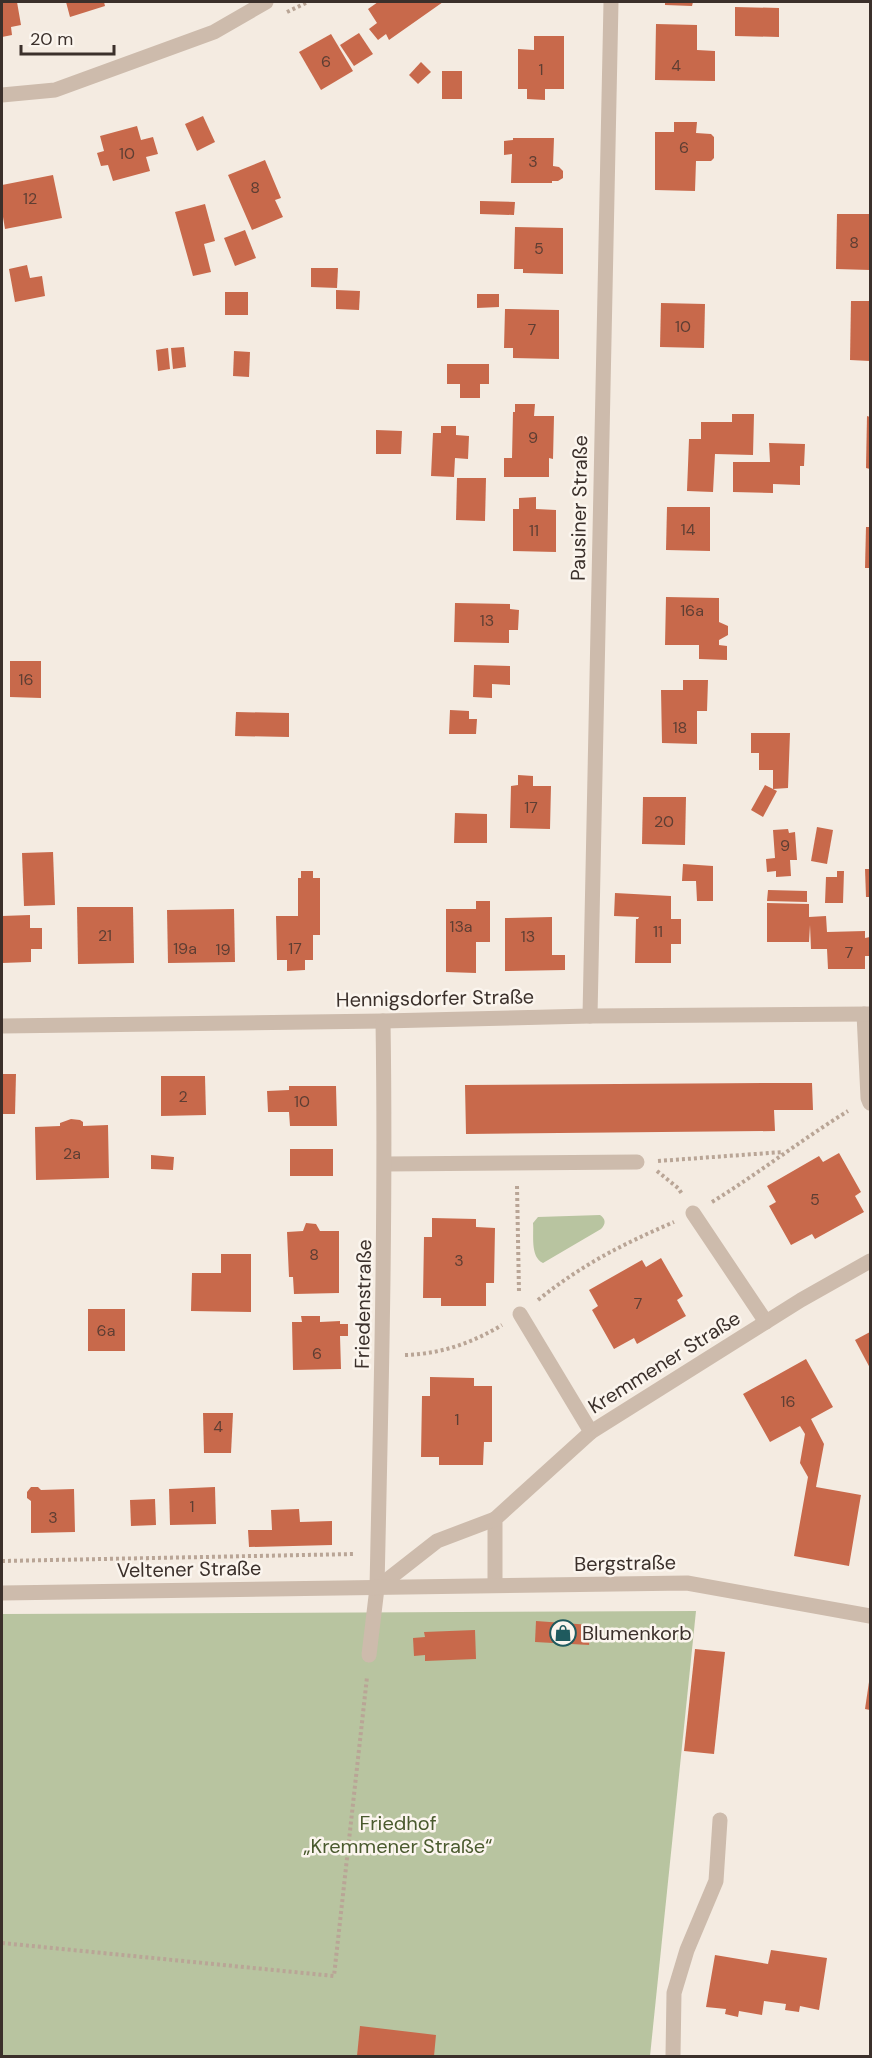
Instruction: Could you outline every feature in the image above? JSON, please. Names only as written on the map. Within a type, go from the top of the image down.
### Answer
[{"type":"street","points":[[2,94],[55,90],[214,32],[266,2]]},
{"type":"street","name":"Pausiner Straße","points":[[590,1016],[610,2]]},
{"type":"street","points":[[867,1014],[869,1101]]},
{"type":"street","name":"Hennigsdorfer Straße","points":[[2,1026],[590,1016],[867,1014]]},
{"type":"street","name":"Friedenstraße","points":[[369,1655],[377,1588],[383,1355],[386,1164],[383,1021]]},
{"type":"street","points":[[386,1164],[637,1162]]},
{"type":"street","points":[[693,1213],[766,1322]]},
{"type":"street","name":"Kremmener Straße","points":[[377,1588],[437,1541],[495,1519],[591,1432],[766,1322],[870,1261]]},
{"type":"street","points":[[520,1314],[591,1432]]},
{"type":"street","points":[[495,1519],[495,1585]]},
{"type":"street","name":"Bergstraße","points":[[377,1588],[687,1583],[870,1616]]},
{"type":"street","name":"Veltener Straße","points":[[2,1593],[377,1588]]},
{"type":"street","points":[[673,2056],[674,1993],[687,1950],[717,1881],[720,1820]]},
{"type":"path","points":[[383,1355],[449,1350],[479,1339],[520,1314],[570,1275],[618,1246],[693,1213],[748,1180],[783,1152],[869,1101]]},
{"type":"path","points":[[637,1162],[783,1152]]},
{"type":"path","points":[[637,1162],[662,1174],[678,1188],[693,1213]]},
{"type":"path","points":[[516,1164],[520,1314]]},
{"type":"path","points":[[2,1561],[378,1554]]},
{"type":"path","points":[[2,1943],[334,1976],[369,1655]]},
{"type":"green space","points":[[600,1215],[605,1222],[601,1229],[543,1263],[536,1256],[533,1223],[538,1217]]},
{"type":"green space","name":"Friedhof „Kremmener Straße“","points":[[696,1611],[650,2056],[2,2056],[2,1614]]},
{"type":"building","points":[[2,2],[17,2],[21,25],[11,27],[12,35],[2,37]]},
{"type":"building","points":[[66,2],[104,2],[105,6],[70,17]]},
{"type":"building","points":[[378,2],[443,2],[389,40],[386,34],[378,40],[369,29],[377,23],[368,9]]},
{"type":"building","points":[[665,2],[693,2],[692,6],[665,5]]},
{"type":"building","points":[[735,7],[779,8],[779,37],[735,36]]},
{"type":"building","points":[[656,24],[697,25],[697,50],[715,51],[715,81],[655,80]]},
{"type":"building","points":[[359,33],[373,54],[354,66],[340,45]]},
{"type":"building","points":[[331,34],[353,71],[321,90],[299,52]]},
{"type":"building","points":[[534,36],[564,36],[564,89],[545,89],[545,100],[527,99],[527,89],[518,89],[518,49],[534,50]]},
{"type":"building","points":[[421,62],[431,72],[418,84],[409,75]]},
{"type":"building","points":[[442,71],[462,71],[462,99],[442,99]]},
{"type":"building","points":[[203,116],[215,142],[197,151],[185,124]]},
{"type":"building","points":[[674,122],[697,122],[696,133],[711,134],[714,137],[714,158],[711,161],[696,161],[695,191],[655,190],[655,132],[674,132]]},
{"type":"building","points":[[137,126],[141,140],[153,137],[158,154],[146,157],[150,171],[113,181],[108,165],[101,166],[97,153],[104,151],[100,136]]},
{"type":"building","points":[[513,138],[554,138],[553,166],[563,171],[563,178],[552,181],[552,183],[511,183],[512,154],[504,155],[504,141],[513,140]]},
{"type":"building","points":[[265,160],[281,198],[275,200],[283,217],[252,230],[228,175]]},
{"type":"building","points":[[53,175],[62,218],[5,229],[2,185]]},
{"type":"building","points":[[480,201],[515,202],[514,215],[480,214]]},
{"type":"building","points":[[205,204],[215,241],[204,244],[211,272],[193,276],[175,212]]},
{"type":"building","points":[[837,214],[870,214],[870,270],[836,269]]},
{"type":"building","points":[[515,227],[563,228],[563,274],[523,273],[523,269],[514,269]]},
{"type":"building","points":[[245,230],[256,258],[235,266],[224,238]]},
{"type":"building","points":[[27,265],[30,278],[42,276],[45,296],[15,302],[9,269]]},
{"type":"building","points":[[311,268],[338,268],[337,288],[311,287]]},
{"type":"building","points":[[336,290],[360,291],[359,310],[336,309]]},
{"type":"building","points":[[225,292],[248,292],[248,315],[225,315]]},
{"type":"building","points":[[477,294],[499,294],[499,307],[477,308]]},
{"type":"building","points":[[851,301],[870,301],[870,361],[850,360]]},
{"type":"building","points":[[661,303],[705,304],[704,348],[660,347]]},
{"type":"building","points":[[505,309],[559,310],[559,359],[513,358],[513,348],[504,348]]},
{"type":"building","points":[[184,347],[186,367],[173,369],[171,348]]},
{"type":"building","points":[[168,348],[170,369],[158,371],[156,350]]},
{"type":"building","points":[[234,351],[250,352],[249,377],[233,376]]},
{"type":"building","points":[[447,364],[489,364],[489,384],[480,384],[480,398],[460,398],[460,384],[447,384]]},
{"type":"building","points":[[515,404],[535,404],[534,416],[554,416],[553,459],[549,458],[549,477],[504,477],[504,458],[512,458]]},
{"type":"building","points":[[732,414],[754,414],[753,455],[715,454],[713,492],[687,491],[689,439],[701,439],[701,422],[732,422]]},
{"type":"building","points":[[867,416],[870,417],[870,469],[866,468]]},
{"type":"building","points":[[441,426],[456,426],[456,435],[469,436],[468,459],[455,458],[454,477],[431,476],[433,433],[441,433]]},
{"type":"building","points":[[376,430],[402,431],[401,454],[376,454]]},
{"type":"building","points":[[769,443],[805,444],[804,466],[800,466],[800,485],[773,484],[773,493],[733,492],[733,462],[770,462]]},
{"type":"building","points":[[457,478],[486,478],[485,521],[456,520]]},
{"type":"building","points":[[536,497],[536,509],[556,510],[556,552],[513,551],[513,509],[519,509],[519,498]]},
{"type":"building","points":[[667,507],[710,507],[710,551],[666,550]]},
{"type":"building","points":[[866,527],[870,527],[870,568],[865,568]]},
{"type":"building","points":[[666,597],[719,598],[719,622],[728,626],[728,635],[719,640],[719,645],[727,646],[727,660],[699,659],[699,645],[665,645]]},
{"type":"building","points":[[455,603],[510,604],[510,609],[519,610],[518,630],[509,630],[509,643],[454,642]]},
{"type":"building","points":[[10,661],[41,661],[41,698],[10,697]]},
{"type":"building","points":[[474,665],[510,666],[510,685],[492,684],[492,698],[473,697]]},
{"type":"building","points":[[683,680],[708,680],[707,711],[697,711],[697,744],[662,743],[661,690],[683,690]]},
{"type":"building","points":[[450,710],[469,711],[469,719],[477,719],[476,734],[449,734]]},
{"type":"building","points":[[236,712],[289,713],[289,737],[235,736]]},
{"type":"building","points":[[751,733],[790,733],[788,788],[773,789],[773,770],[759,770],[759,753],[751,753]]},
{"type":"building","points":[[518,775],[533,776],[533,786],[551,786],[550,829],[510,828],[511,786],[518,785]]},
{"type":"building","points":[[765,785],[777,791],[763,817],[751,810]]},
{"type":"building","points":[[643,797],[686,797],[685,845],[642,844]]},
{"type":"building","points":[[455,813],[487,814],[487,843],[454,843]]},
{"type":"building","points":[[817,827],[833,830],[827,864],[811,861]]},
{"type":"building","points":[[788,829],[789,833],[795,832],[797,860],[790,860],[791,876],[776,877],[776,871],[767,872],[766,859],[775,858],[773,830]]},
{"type":"building","points":[[53,852],[55,905],[24,906],[22,853]]},
{"type":"building","points":[[683,864],[713,866],[713,901],[697,901],[696,881],[682,881]]},
{"type":"building","points":[[865,869],[870,869],[870,897],[866,897]]},
{"type":"building","points":[[301,871],[313,871],[313,878],[320,878],[320,935],[313,935],[313,960],[305,960],[305,970],[287,971],[287,960],[277,960],[276,916],[298,916],[298,878],[301,878]]},
{"type":"building","points":[[837,871],[844,871],[843,903],[825,903],[826,877],[837,877]]},
{"type":"building","points":[[768,890],[807,891],[807,902],[767,901]]},
{"type":"building","points":[[615,893],[671,896],[671,919],[681,919],[681,944],[671,944],[671,963],[635,963],[636,919],[639,917],[614,916]]},
{"type":"building","points":[[476,901],[490,901],[490,942],[476,942],[476,973],[446,972],[446,909],[476,909]]},
{"type":"building","points":[[767,903],[809,904],[809,917],[826,916],[827,932],[865,931],[865,938],[870,937],[870,956],[865,956],[865,969],[828,969],[827,949],[811,949],[810,925],[809,942],[767,942]]},
{"type":"building","points":[[77,907],[133,907],[134,963],[78,964]]},
{"type":"building","points":[[234,909],[235,962],[168,963],[167,910]]},
{"type":"building","points":[[30,915],[30,928],[42,928],[42,949],[31,949],[31,962],[2,963],[2,916]]},
{"type":"building","points":[[552,917],[552,955],[565,955],[565,970],[505,971],[505,918]]},
{"type":"building","points":[[2,1074],[16,1074],[15,1114],[2,1114]]},
{"type":"building","points":[[161,1076],[205,1076],[206,1115],[161,1116]]},
{"type":"building","points":[[812,1083],[813,1110],[774,1110],[775,1131],[466,1134],[465,1085]]},
{"type":"building","points":[[289,1086],[336,1086],[337,1126],[290,1126],[289,1112],[268,1112],[267,1091],[289,1090]]},
{"type":"building","points":[[71,1119],[80,1120],[83,1126],[108,1125],[109,1178],[36,1180],[35,1127],[60,1126],[60,1123]]},
{"type":"building","points":[[290,1149],[333,1149],[333,1176],[290,1176]]},
{"type":"building","points":[[839,1153],[861,1192],[855,1196],[864,1212],[815,1239],[812,1234],[791,1245],[769,1206],[776,1202],[767,1186],[819,1156],[823,1162]]},
{"type":"building","points":[[151,1155],[174,1157],[173,1170],[151,1169]]},
{"type":"building","points":[[432,1218],[476,1219],[476,1227],[495,1228],[494,1283],[486,1283],[486,1306],[441,1306],[441,1298],[423,1298],[424,1237],[432,1237]]},
{"type":"building","points":[[306,1223],[316,1224],[320,1231],[339,1231],[339,1293],[294,1294],[293,1277],[289,1277],[287,1232],[303,1231]]},
{"type":"building","points":[[221,1254],[251,1254],[251,1312],[191,1311],[192,1273],[221,1273]]},
{"type":"building","points":[[661,1258],[683,1296],[677,1300],[686,1316],[637,1344],[634,1338],[614,1349],[592,1310],[598,1306],[589,1290],[642,1260],[646,1267]]},
{"type":"building","points":[[88,1309],[125,1309],[125,1351],[88,1351]]},
{"type":"building","points":[[301,1316],[320,1316],[320,1322],[340,1321],[340,1324],[348,1324],[348,1336],[340,1336],[341,1369],[293,1370],[292,1322],[302,1322]]},
{"type":"building","points":[[870,1332],[870,1368],[855,1340]]},
{"type":"building","points":[[806,1359],[833,1407],[811,1419],[824,1444],[816,1487],[861,1495],[849,1566],[794,1556],[808,1477],[800,1463],[805,1434],[800,1426],[770,1442],[743,1394]]},
{"type":"building","points":[[430,1377],[474,1378],[474,1386],[492,1386],[492,1442],[484,1442],[483,1465],[439,1465],[439,1457],[421,1457],[422,1396],[430,1396]]},
{"type":"building","points":[[203,1413],[233,1413],[231,1453],[204,1453]]},
{"type":"building","points":[[31,1487],[38,1487],[41,1490],[74,1489],[75,1532],[31,1533],[31,1501],[27,1498],[27,1492]]},
{"type":"building","points":[[215,1487],[216,1524],[170,1525],[169,1489]]},
{"type":"building","points":[[155,1499],[156,1525],[131,1526],[130,1500]]},
{"type":"building","points":[[299,1509],[300,1522],[332,1521],[332,1545],[249,1547],[248,1530],[272,1530],[271,1510]]},
{"type":"building","name":"Blumenkorb","points":[[536,1621],[591,1625],[589,1645],[535,1642]]},
{"type":"building","points":[[475,1630],[476,1659],[425,1661],[425,1655],[414,1656],[413,1638],[425,1637],[424,1632]]},
{"type":"building","points":[[695,1649],[725,1652],[714,1754],[684,1751]]},
{"type":"building","points":[[870,1682],[870,1710],[865,1709]]},
{"type":"building","points":[[771,1950],[827,1958],[819,2010],[800,2006],[799,2012],[785,2010],[786,2004],[764,2001],[762,2015],[739,2011],[738,2017],[725,2014],[726,2009],[706,2007],[715,1955],[768,1964]]},
{"type":"building","points":[[360,2026],[436,2035],[434,2056],[357,2056]]},
{"type":"place","name":"Blumenkorb","points":[[563,1633]]}]
